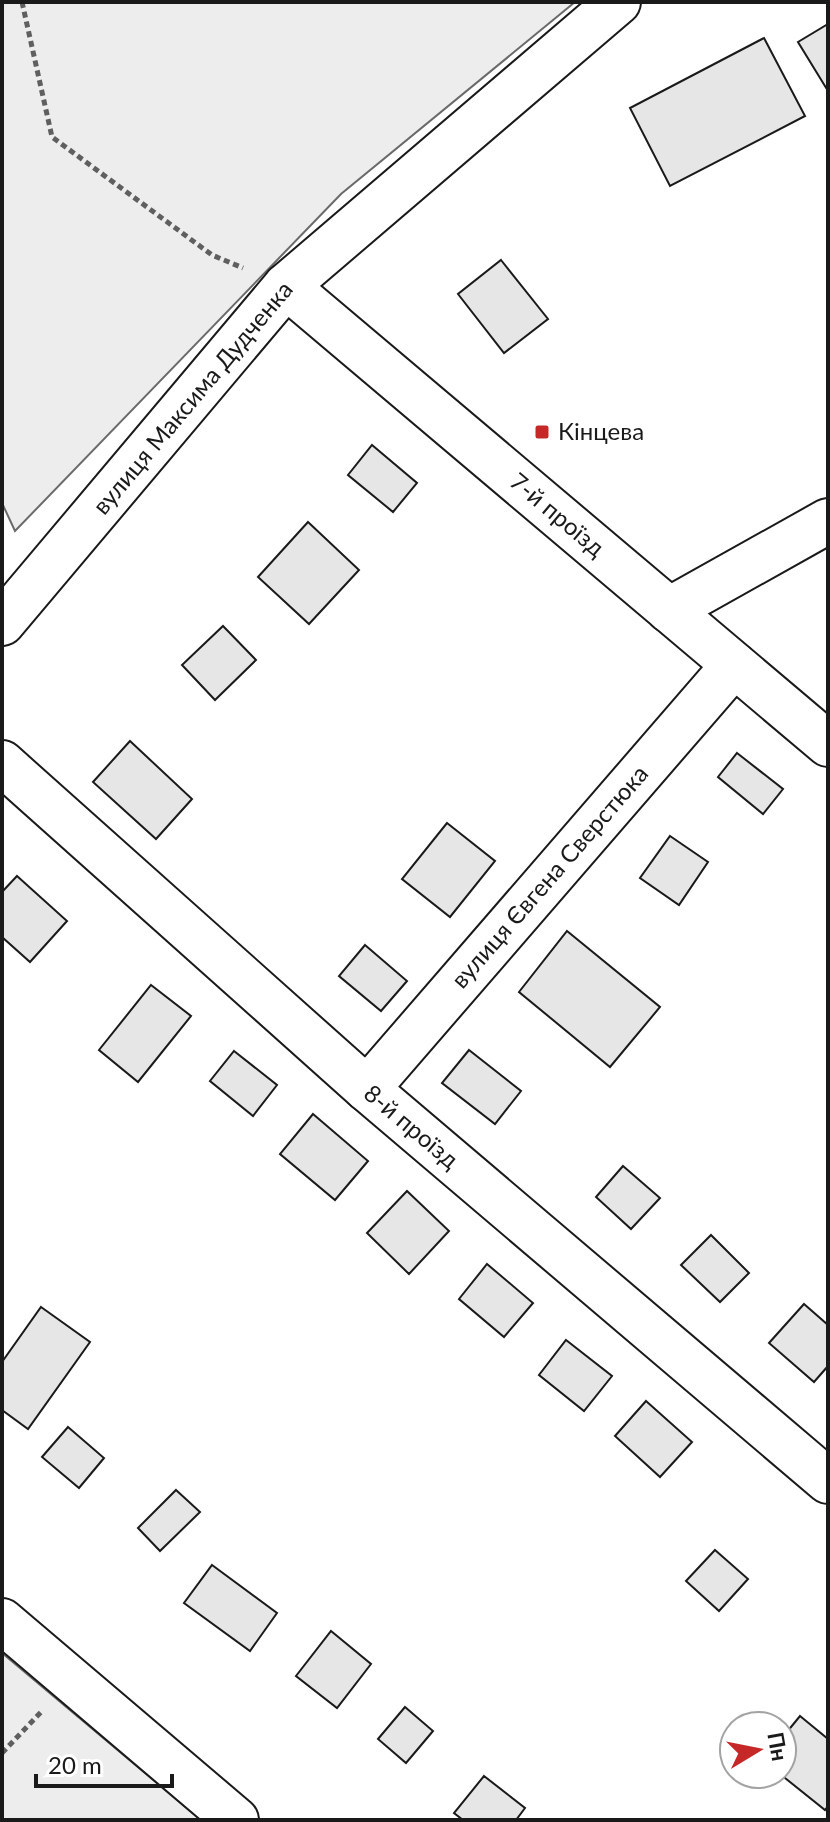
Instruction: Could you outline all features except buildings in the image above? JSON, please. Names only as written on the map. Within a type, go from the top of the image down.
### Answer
[{"type":"street","name":"вулиця Максима Дудченка","points":[[2,623],[286,286],[618,2]]},
{"type":"street","name":"7-й проїзд","points":[[286,286],[828,744]]},
{"type":"street","points":[[669,610],[828,521]]},
{"type":"street","name":"вулиця Євгена Сверстюка","points":[[367,1089],[734,665]]},
{"type":"street","name":"8-й проїзд","points":[[2,763],[367,1089],[828,1481]]},
{"type":"street","points":[[2,1621],[236,1820]]},
{"type":"path","points":[[22,2],[52,137],[212,255],[286,286]]},
{"type":"path","points":[[2,1753],[37,1717],[65,1675]]},
{"type":"shaded area","points":[[2,2],[575,2],[341,194],[15,531],[2,503]]},
{"type":"shaded area","points":[[2,1653],[201,1820],[2,1820]]},
{"type":"place","name":"Кінцева","points":[[542,432]]}]
